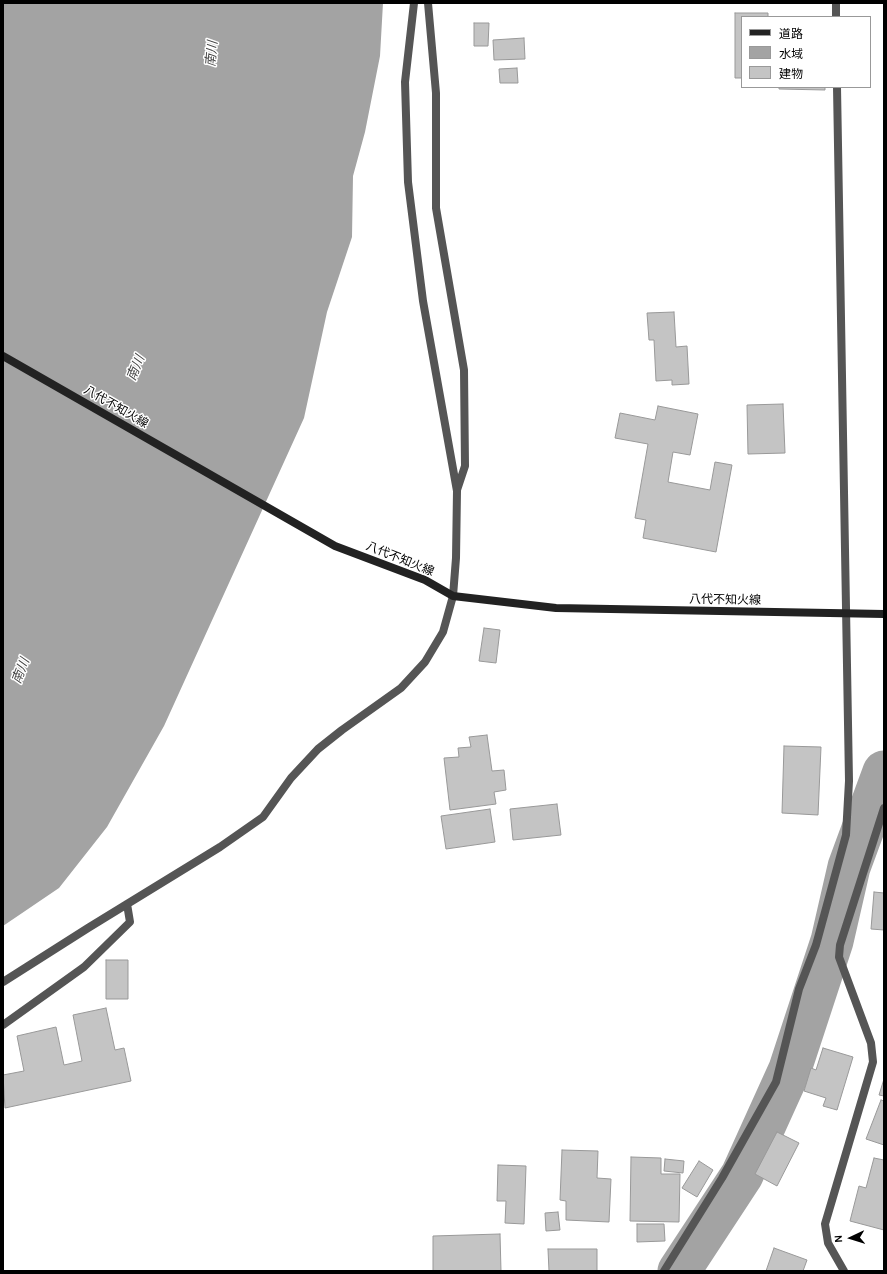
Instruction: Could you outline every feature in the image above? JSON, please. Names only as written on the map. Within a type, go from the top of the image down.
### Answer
[{"type":"main road","name":"八代不知火線","points":[[3,356],[335,546],[425,580],[453,596],[556,608],[884,614]]},
{"type":"street","points":[[3,982],[220,847],[263,817],[291,778],[318,750],[342,730],[401,688],[425,662],[443,632],[453,596],[456,558],[457,491],[423,301],[408,182],[405,82],[414,3]]},
{"type":"street","points":[[428,3],[436,93],[436,208],[464,370],[465,466],[457,491]]},
{"type":"street","points":[[836,3],[836,16]]},
{"type":"street","points":[[664,1271],[722,1178],[776,1082],[800,989],[816,945],[830,897],[847,828],[849,781],[837,88]]},
{"type":"street","points":[[844,1271],[828,1243],[825,1224],[873,1062],[871,1043],[839,957],[863,870],[884,808]]},
{"type":"street","points":[[3,1025],[84,967],[130,922],[127,904]]},
{"type":"water","name":"南川","points":[[3,3],[383,3],[380,56],[365,132],[353,176],[352,237],[327,312],[304,418],[164,726],[107,827],[59,888],[3,926]]},
{"type":"building","points":[[735,13],[768,13],[768,16],[741,16],[741,78],[735,78]]},
{"type":"building","points":[[474,23],[489,23],[488,46],[474,46]]},
{"type":"building","points":[[524,38],[525,59],[494,60],[493,40]]},
{"type":"building","points":[[517,68],[518,83],[500,83],[499,69]]},
{"type":"building","points":[[825,88],[825,90],[779,89]]},
{"type":"building","points":[[674,312],[676,347],[687,346],[689,384],[672,385],[672,380],[656,381],[654,340],[649,340],[647,313]]},
{"type":"building","points":[[783,404],[785,453],[748,454],[747,405]]},
{"type":"building","points":[[658,406],[698,414],[690,455],[673,452],[668,482],[710,490],[715,462],[732,465],[716,552],[643,538],[646,520],[635,518],[648,444],[615,438],[620,413],[655,420]]},
{"type":"building","points":[[484,628],[500,630],[496,663],[479,661]]},
{"type":"building","points":[[487,735],[492,771],[504,770],[506,790],[494,792],[496,804],[450,810],[444,758],[459,757],[458,748],[471,747],[469,737]]},
{"type":"building","points":[[784,746],[821,747],[818,815],[782,813]]},
{"type":"building","points":[[557,804],[561,835],[513,840],[510,809]]},
{"type":"building","points":[[490,809],[495,842],[446,849],[441,816]]},
{"type":"building","points":[[874,892],[884,893],[884,930],[871,929]]},
{"type":"building","points":[[106,960],[128,960],[128,999],[106,999]]},
{"type":"building","points":[[106,1008],[115,1050],[124,1048],[131,1081],[5,1108],[3,1075],[24,1071],[17,1036],[56,1027],[64,1065],[82,1061],[73,1015]]},
{"type":"building","points":[[823,1048],[853,1057],[837,1110],[823,1106],[826,1098],[804,1091],[811,1068],[816,1070]]},
{"type":"building","points":[[884,1079],[884,1096],[879,1095]]},
{"type":"building","points":[[881,1100],[884,1101],[884,1145],[866,1139]]},
{"type":"building","points":[[777,1132],[799,1143],[777,1186],[755,1174]]},
{"type":"building","points":[[562,1150],[598,1151],[597,1178],[611,1179],[609,1222],[566,1220],[566,1201],[560,1200]]},
{"type":"building","points":[[631,1157],[661,1158],[661,1174],[680,1174],[679,1222],[630,1221]]},
{"type":"building","points":[[874,1158],[884,1160],[884,1230],[850,1221],[859,1186],[866,1188]]},
{"type":"building","points":[[665,1159],[684,1161],[683,1173],[664,1171]]},
{"type":"building","points":[[699,1161],[713,1170],[697,1197],[682,1188]]},
{"type":"building","points":[[498,1165],[526,1166],[524,1224],[505,1223],[506,1201],[497,1201]]},
{"type":"building","points":[[558,1212],[560,1230],[546,1231],[545,1213]]},
{"type":"building","points":[[637,1224],[664,1224],[665,1241],[637,1242]]},
{"type":"building","points":[[500,1234],[501,1271],[433,1271],[433,1236]]},
{"type":"building","points":[[774,1248],[807,1260],[803,1271],[766,1271]]},
{"type":"building","points":[[548,1249],[597,1249],[597,1271],[549,1271]]},
{"type":"waterway","points":[[679,1271],[742,1175],[790,1069],[832,941],[849,867],[884,772]]}]
